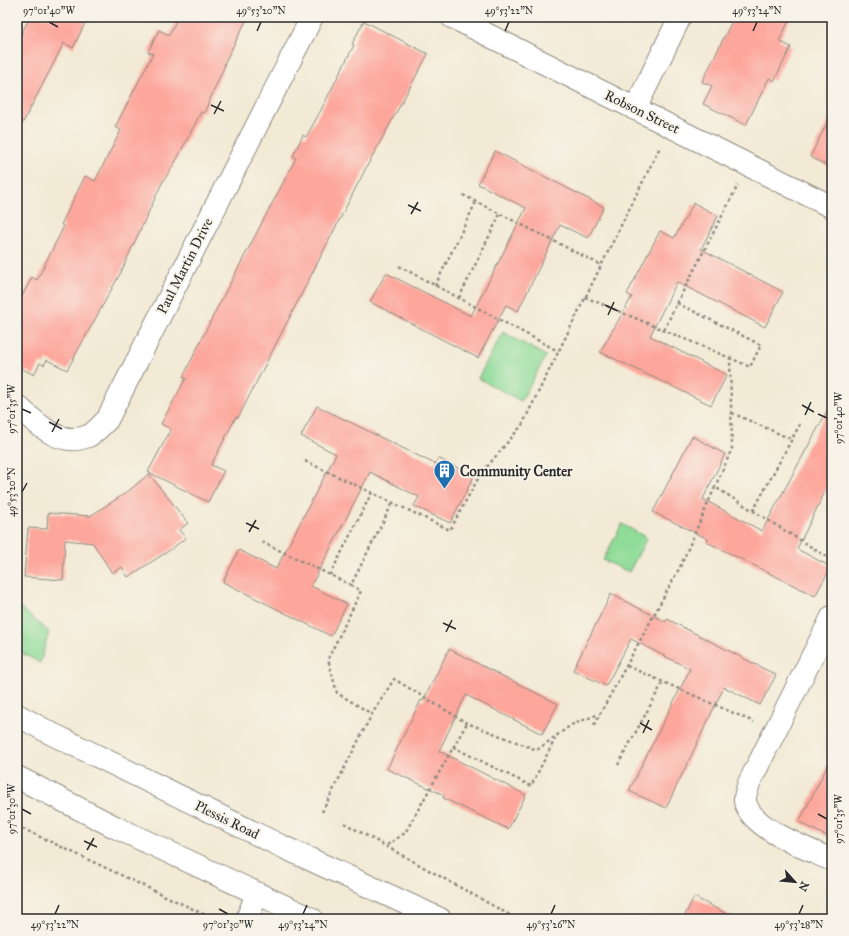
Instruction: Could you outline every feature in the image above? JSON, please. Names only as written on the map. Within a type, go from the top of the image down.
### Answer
[{"type":"street","name":"Paul Martin Drive","points":[[17,406],[49,433],[69,440],[88,436],[107,420],[312,17]]},
{"type":"street","name":"Robson Street","points":[[452,17],[832,207]]},
{"type":"street","points":[[635,109],[680,17]]},
{"type":"street","points":[[832,617],[749,783],[745,801],[751,814],[762,826],[832,860]]},
{"type":"street","name":"Plessis Road","points":[[17,715],[50,733],[274,842],[440,919]]},
{"type":"street","points":[[17,777],[115,827],[312,919]]},
{"type":"street","points":[[247,919],[257,894]]},
{"type":"path","points":[[305,460],[450,530],[480,475],[522,425],[670,127]]},
{"type":"path","points":[[664,330],[748,165]]},
{"type":"path","points":[[463,195],[601,265]]},
{"type":"path","points":[[435,286],[476,202]]},
{"type":"path","points":[[459,298],[500,214]]},
{"type":"path","points":[[399,266],[558,351]]},
{"type":"path","points":[[586,297],[750,367],[761,345],[677,303]]},
{"type":"path","points":[[594,725],[680,567],[732,449],[730,358]]},
{"type":"path","points":[[731,412],[791,439]]},
{"type":"path","points":[[753,511],[800,424]]},
{"type":"path","points":[[715,487],[832,560]]},
{"type":"path","points":[[330,575],[372,492]]},
{"type":"path","points":[[351,585],[393,502]]},
{"type":"path","points":[[262,542],[361,591],[328,659],[337,693],[372,714]]},
{"type":"path","points":[[627,666],[774,732]]},
{"type":"path","points":[[322,812],[372,714],[394,678],[467,723],[537,750],[571,725],[600,714]]},
{"type":"path","points":[[618,765],[663,682]]},
{"type":"path","points":[[387,845],[405,833],[467,723]]},
{"type":"path","points":[[453,747],[531,786],[557,735]]},
{"type":"path","points":[[344,823],[517,919]]},
{"type":"path","points":[[17,826],[214,919]]},
{"type":"green space","points":[[503,332],[546,356],[521,401],[478,378]]},
{"type":"green space","points":[[622,524],[647,538],[629,572],[603,560]]},
{"type":"green space","points":[[17,605],[49,632],[40,663],[17,650]]},
{"type":"building","points":[[30,17],[88,17],[73,48],[64,43],[17,134],[17,42]]},
{"type":"building","points":[[178,17],[248,17],[224,64],[225,65],[204,113],[201,112],[177,159],[161,185],[120,274],[67,370],[47,360],[44,365],[40,363],[34,375],[17,366],[17,306],[32,277],[37,280],[64,226],[61,225],[85,176],[95,181],[121,130],[115,127],[153,54],[148,52],[159,30],[169,35]]},
{"type":"building","points":[[734,17],[791,17],[779,41],[791,47],[774,81],[769,78],[746,125],[703,104],[712,86],[702,82]]},
{"type":"building","points":[[364,21],[428,54],[366,168],[238,418],[236,417],[211,465],[224,471],[208,502],[148,472],[171,429],[161,424],[186,378],[183,377],[214,314],[296,158],[293,156],[303,135],[306,137],[320,112],[354,45],[352,44]]},
{"type":"building","points":[[832,113],[832,168],[810,157]]},
{"type":"building","points":[[495,151],[604,207],[588,238],[560,225],[518,311],[506,305],[478,358],[370,302],[386,273],[471,316],[526,208],[478,184]]},
{"type":"building","points":[[694,203],[718,216],[701,249],[783,292],[765,327],[677,282],[650,336],[727,375],[711,405],[600,352],[632,297],[627,294],[660,231],[674,238]]},
{"type":"building","points":[[832,402],[832,477],[797,549],[831,567],[815,596],[707,542],[708,539],[653,512],[692,436],[725,454],[703,499],[762,531]]},
{"type":"building","points":[[317,406],[435,464],[438,458],[474,476],[450,523],[414,506],[419,497],[370,472],[311,586],[347,604],[331,636],[223,582],[239,550],[276,569],[336,454],[301,436]]},
{"type":"building","points":[[149,474],[188,523],[179,530],[186,538],[128,577],[122,567],[112,573],[93,543],[65,540],[63,580],[24,577],[28,528],[47,529],[48,513],[90,516],[126,493]]},
{"type":"building","points":[[611,594],[666,622],[667,619],[776,675],[760,705],[724,687],[666,808],[629,791],[690,669],[631,639],[606,686],[573,670]]},
{"type":"building","points":[[449,649],[558,704],[542,734],[466,695],[439,751],[526,795],[508,829],[443,798],[444,795],[387,769],[421,700],[423,701]]},
{"type":"building","points":[[832,757],[832,839],[799,822]]},
{"type":"building","points":[[694,897],[737,919],[683,919]]},
{"type":"place","name":"Community Center","points":[[444,490]]}]
